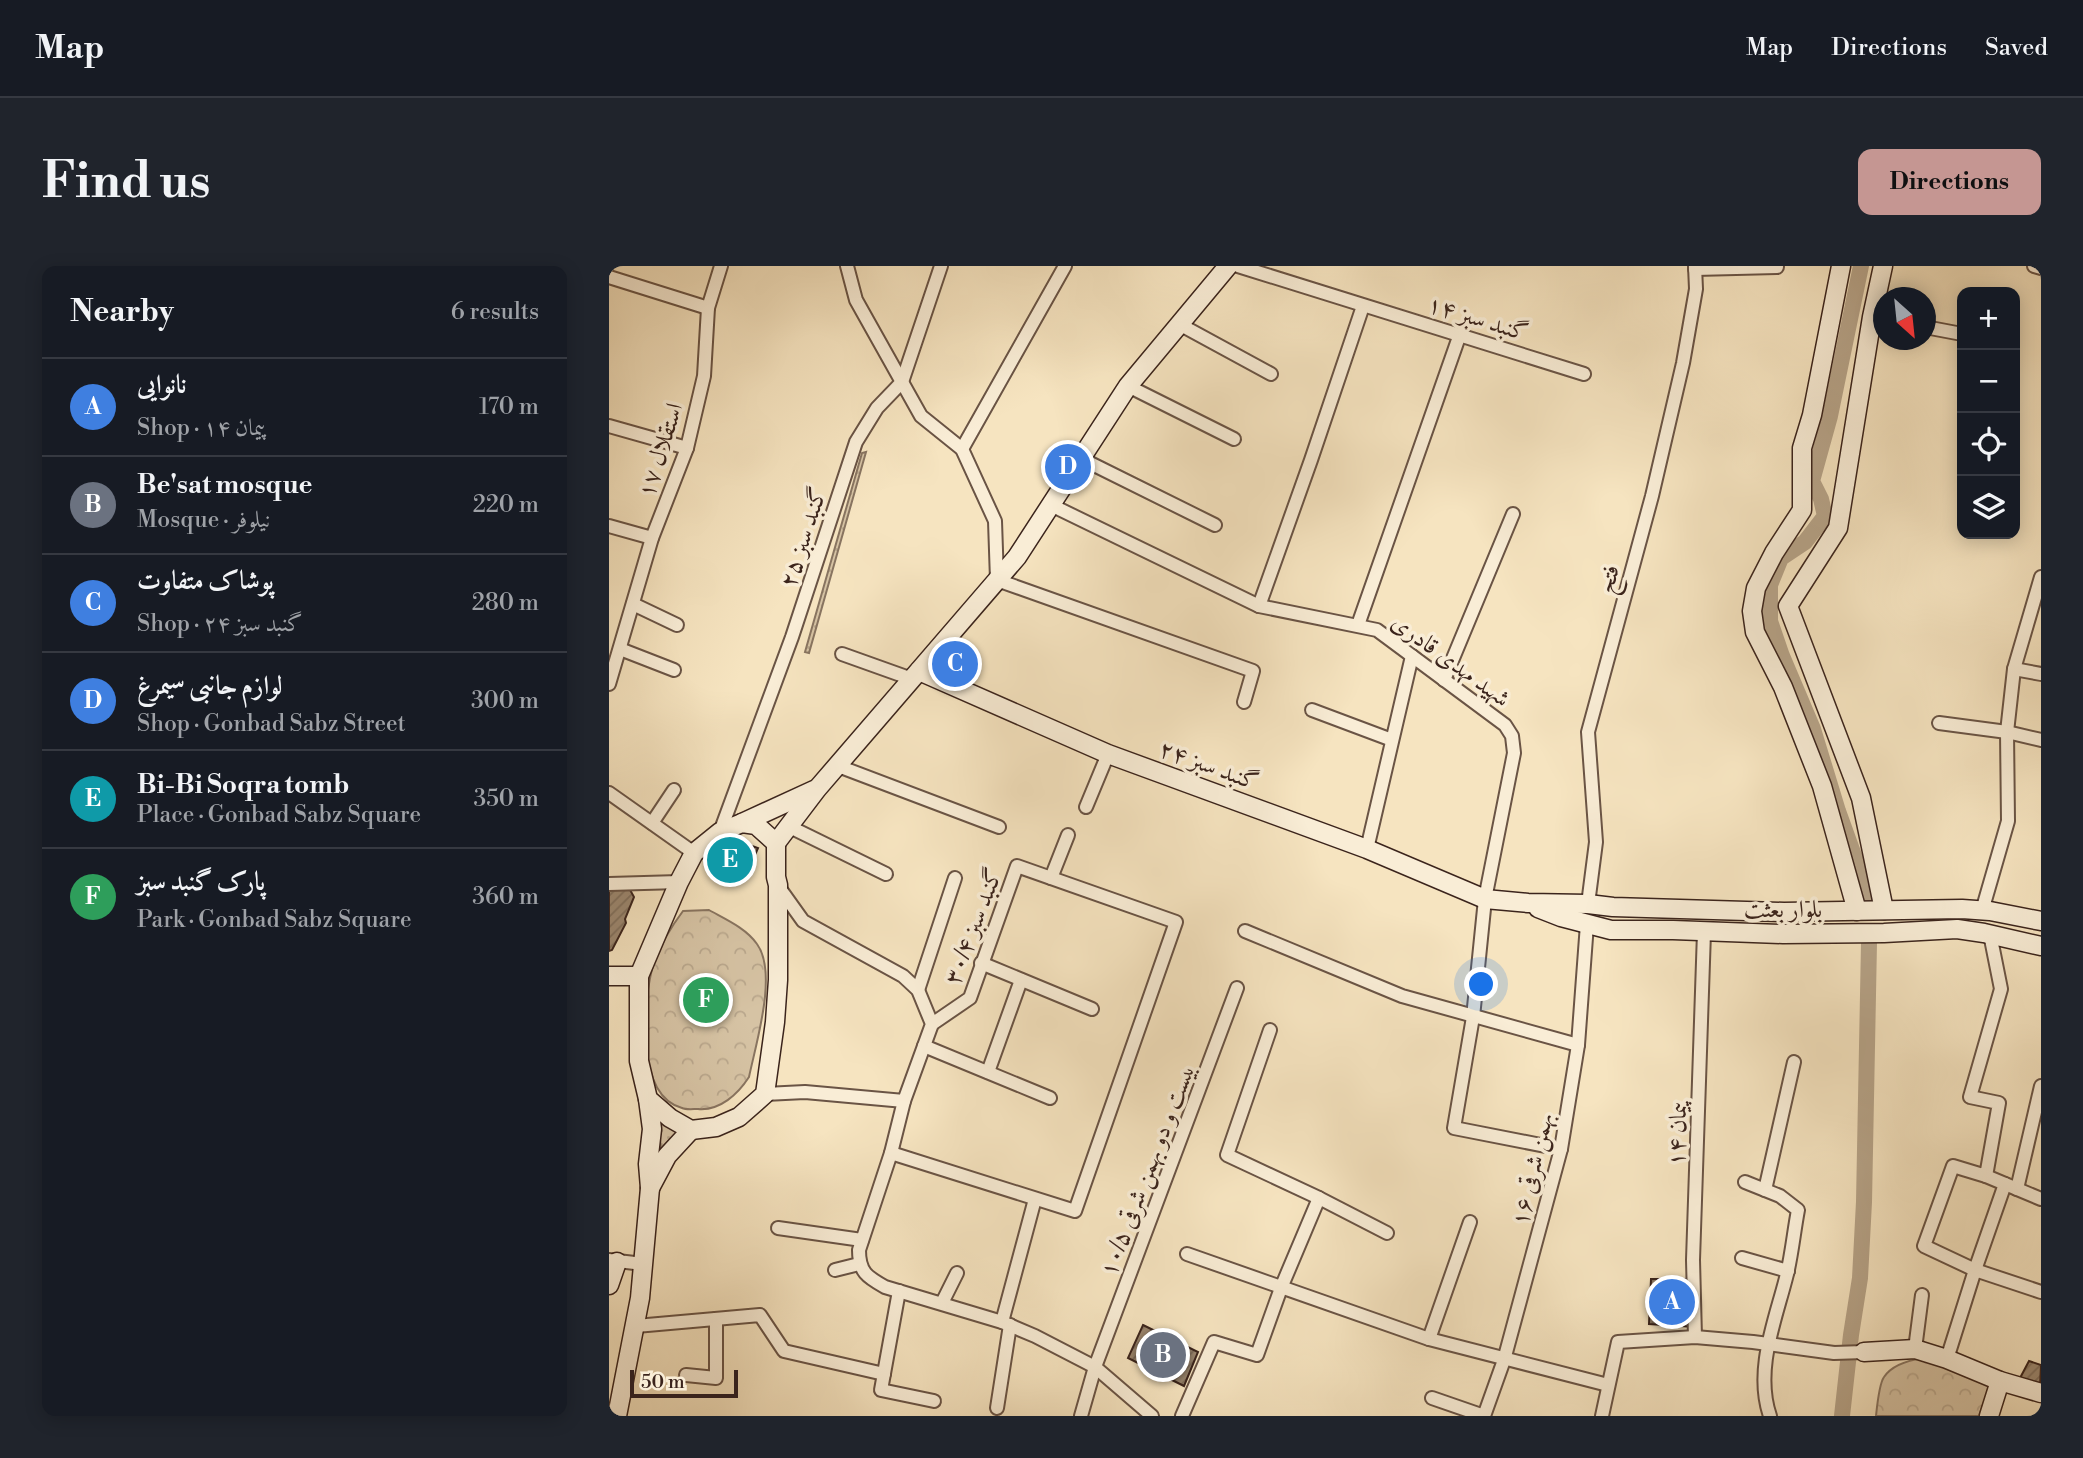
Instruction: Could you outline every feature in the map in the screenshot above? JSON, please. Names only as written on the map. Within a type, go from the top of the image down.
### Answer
[{"type":"street","name":"استقلال ۱۷","points":[[610,681],[652,538],[687,448],[705,376],[708,308],[721,266]]},
{"type":"street","points":[[847,266],[856,300],[921,416],[962,449],[995,521],[997,580]]},
{"type":"street","name":"گنبد سبز ۲۵","points":[[720,832],[792,636],[856,442],[877,408],[902,383],[941,266]]},
{"type":"street","points":[[962,449],[1065,266]]},
{"type":"street","points":[[1152,1416],[1095,1367],[1006,1324],[885,1287],[870,1279],[859,1264],[859,1250],[891,1153],[904,1101],[932,1024],[918,990],[903,976],[803,921],[778,886],[775,877],[775,843],[817,789],[1017,556],[1128,386],[1228,266]]},
{"type":"street","name":"گنبد سبز ۱۴","points":[[1238,266],[1584,374]]},
{"type":"street","points":[[1841,266],[1812,415],[1802,448],[1801,510],[1773,553],[1756,587],[1752,611],[1755,632],[1783,687],[1822,786],[1857,911]]},
{"type":"street","points":[[1881,287],[1883,266]]},
{"type":"street","points":[[2034,266],[2041,268]]},
{"type":"street","points":[[1695,267],[1776,267]]},
{"type":"street","name":"فتح","points":[[1588,904],[1596,842],[1588,732],[1652,496],[1683,363],[1696,289],[1695,267]]},
{"type":"street","points":[[609,277],[708,308]]},
{"type":"street","points":[[1259,607],[1363,306]]},
{"type":"street","points":[[1179,324],[1271,374]]},
{"type":"street","points":[[1936,329],[1957,333]]},
{"type":"street","points":[[1358,625],[1460,334]]},
{"type":"street","points":[[1873,344],[1838,528],[1788,606],[1861,798],[1884,910]]},
{"type":"street","points":[[1128,386],[1234,439]]},
{"type":"street","points":[[609,426],[687,448]]},
{"type":"street","points":[[1082,459],[1215,525]]},
{"type":"street","name":"شهید مهدی قادری","points":[[1051,505],[1259,607],[1377,630],[1504,724],[1513,736],[1514,753],[1485,899]]},
{"type":"street","points":[[1444,680],[1513,514]]},
{"type":"street","points":[[609,526],[652,538]]},
{"type":"street","points":[[1982,911],[2008,821],[2007,732],[2014,669],[2041,577]]},
{"type":"street","points":[[997,580],[1253,671],[1244,702]]},
{"type":"street","points":[[633,604],[677,625]]},
{"type":"street","points":[[619,649],[674,670]]},
{"type":"street","points":[[842,654],[916,675]]},
{"type":"street","points":[[1367,849],[1412,656]]},
{"type":"street","points":[[2014,669],[2041,674]]},
{"type":"street","name":"گنبد سبز ۲۴","points":[[916,675],[1108,754],[1367,849],[1485,899]]},
{"type":"street","points":[[1313,710],[1392,740]]},
{"type":"street","points":[[1939,723],[2007,732],[2041,740]]},
{"type":"street","points":[[1086,807],[1108,754]]},
{"type":"street","points":[[838,766],[999,827]]},
{"type":"street","points":[[617,1416],[616,1386],[636,1326],[650,1188],[648,1164],[652,1129],[639,1061],[639,976],[678,882],[694,853],[720,832],[817,789]]},
{"type":"street","points":[[652,824],[674,790]]},
{"type":"street","points":[[609,793],[694,853]]},
{"type":"street","points":[[741,823],[756,825],[775,843]]},
{"type":"street","points":[[788,826],[886,874]]},
{"type":"street","points":[[1051,878],[1068,835]]},
{"type":"street","name":"گنبد سبز ۳۰/۴","points":[[932,1024],[970,998],[1017,866],[1176,922],[1075,1211],[1035,1199]]},
{"type":"street","points":[[918,990],[955,878]]},
{"type":"street","points":[[609,884],[678,882]]},
{"type":"street","points":[[765,1094],[778,980],[778,886]]},
{"type":"street","points":[[1485,899],[1473,1017],[1454,1128],[1561,1149]]},
{"type":"street","name":"بلوار بعثت","points":[[1485,899],[1528,904],[1784,912],[1982,911],[2041,921]]},
{"type":"street","name":"بلوار بعثت","points":[[1528,904],[1561,917],[1611,930],[1783,934],[1957,929],[2041,946]]},
{"type":"street","name":"بهمن شرقی ۱۶","points":[[1484,1416],[1504,1360],[1561,1149],[1578,1045],[1587,924]]},
{"type":"street","points":[[1245,932],[1402,996],[1578,1045]]},
{"type":"street","name":"پیمان ۱۴","points":[[1695,1337],[1693,1260],[1704,932]]},
{"type":"street","points":[[1986,1176],[1999,1103],[1970,1097],[2001,989],[1990,934]]},
{"type":"street","points":[[981,963],[1092,1009]]},
{"type":"street","points":[[609,976],[639,976]]},
{"type":"street","points":[[988,1072],[1021,980]]},
{"type":"street","name":"بیست و دو بهمن شرقی ۱۰/۵","points":[[1081,1416],[1095,1367],[1237,988]]},
{"type":"street","points":[[1270,1030],[1227,1154],[1387,1233]]},
{"type":"street","points":[[924,1046],[1050,1098]]},
{"type":"street","points":[[1765,1190],[1794,1062]]},
{"type":"street","points":[[1947,1359],[1975,1270],[2011,1186],[2041,1086]]},
{"type":"street","points":[[648,1099],[670,1118],[691,1130],[716,1127],[739,1117],[765,1094],[805,1092],[904,1101]]},
{"type":"street","points":[[650,1188],[667,1156],[691,1130]]},
{"type":"street","points":[[891,1153],[1035,1199],[1006,1324],[997,1408]]},
{"type":"street","points":[[2041,1199],[1986,1176],[1953,1166],[1924,1246],[1975,1270],[2041,1292]]},
{"type":"street","points":[[1745,1182],[1780,1196],[1798,1210],[1788,1270],[1768,1344],[1764,1399],[1770,1416]]},
{"type":"street","points":[[1182,1416],[1214,1342],[1257,1355],[1281,1288],[1319,1198]]},
{"type":"street","points":[[1429,1339],[1470,1222]]},
{"type":"street","points":[[778,1228],[862,1240]]},
{"type":"street","points":[[1187,1254],[1429,1339],[1608,1385]]},
{"type":"street","points":[[1742,1258],[1788,1270]]},
{"type":"street","points":[[609,1285],[613,1261],[643,1264]]},
{"type":"street","points":[[835,1270],[859,1264]]},
{"type":"street","points":[[941,1303],[957,1273]]},
{"type":"street","points":[[899,1291],[881,1390],[934,1401]]},
{"type":"street","points":[[1915,1349],[1922,1295]]},
{"type":"street","points":[[636,1326],[760,1315],[784,1351],[884,1374]]},
{"type":"street","points":[[686,1375],[716,1378],[716,1319]]},
{"type":"street","points":[[1602,1416],[1618,1342],[1695,1337],[1834,1353],[1915,1349],[2000,1381],[2041,1393]]},
{"type":"street","points":[[1989,1416],[2000,1381]]},
{"type":"street","points":[[1432,1398],[1484,1416]]},
{"type":"green space","points":[[866,452],[809,653],[805,652],[862,453]]},
{"type":"green space","points":[[709,910],[741,929],[757,944],[766,972],[766,990],[749,1077],[745,1083],[721,1104],[706,1109],[685,1109],[667,1099],[656,1085],[649,1066],[645,1021],[647,998],[654,962],[683,911]]},
{"type":"green space","points":[[658,1121],[674,1129],[684,1129],[661,1149]]},
{"type":"green space","points":[[1923,1358],[1990,1385],[1979,1416],[1876,1416],[1882,1380],[1887,1373],[1896,1366]]},
{"type":"building","points":[[724,836],[758,848],[755,855],[746,852],[737,879],[713,870]]},
{"type":"building","points":[[629,888],[634,897],[625,919],[626,923],[609,951],[609,889]]},
{"type":"building","points":[[1651,1279],[1694,1279],[1695,1327],[1649,1324]]},
{"type":"building","points":[[1143,1325],[1198,1352],[1184,1386],[1128,1358]]},
{"type":"building","points":[[2029,1361],[2041,1365],[2040,1387],[2019,1380]]},
{"type":"waterway","points":[[1861,266],[1830,416],[1812,481],[1821,499],[1825,516],[1805,542],[1781,558],[1770,585],[1770,621],[1813,729],[1864,883],[1868,911]]},
{"type":"waterway","points":[[1842,1416],[1860,1278],[1869,943]]},
{"type":"place","name":"لوازم جانبی سیمرغ","points":[[1068,467]]},
{"type":"place","name":"پوشاک متفاوت","points":[[955,664]]},
{"type":"place","name":"Bi-Bi Soqra tomb","points":[[730,860]]},
{"type":"place","name":"پارک گنبد سبز","points":[[706,1000]]},
{"type":"place","name":"نانوایی","points":[[1672,1302]]},
{"type":"place","name":"Be'sat mosque","points":[[1163,1355]]}]
